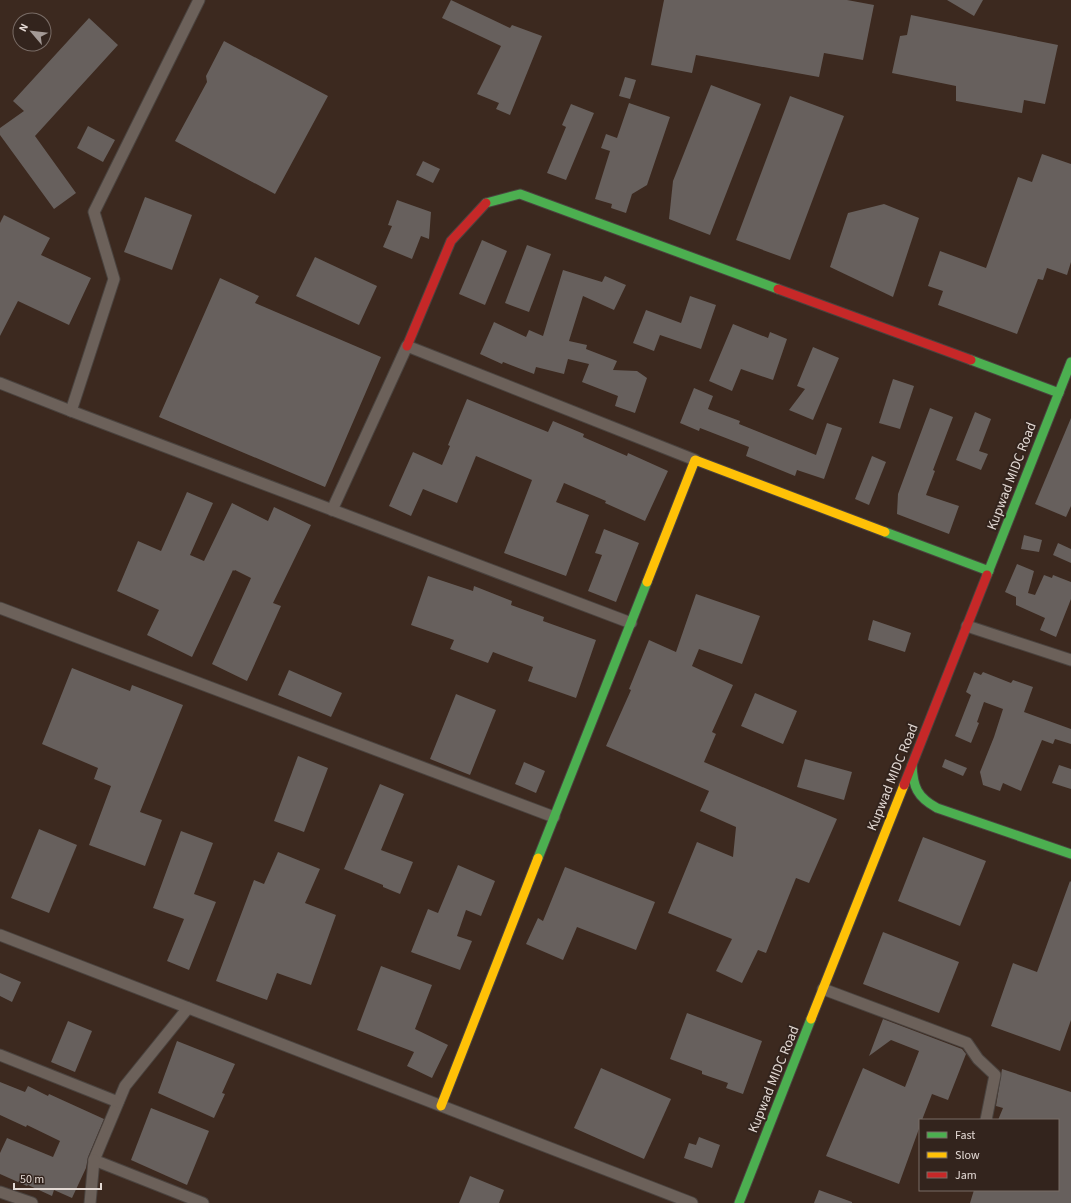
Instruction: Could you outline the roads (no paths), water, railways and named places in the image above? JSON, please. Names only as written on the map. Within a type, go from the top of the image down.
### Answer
[{"type":"street","points":[[71,411],[114,279],[94,212],[199,0]]},
{"type":"street","points":[[332,510],[407,346],[451,241],[486,203],[520,194],[1059,393]]},
{"type":"street","points":[[407,346],[695,460],[989,570]]},
{"type":"street","name":"Kupwad MIDC Road","points":[[739,1203],[1071,362]]},
{"type":"street","points":[[0,382],[71,411],[631,623]]},
{"type":"street","points":[[441,1106],[695,460]]},
{"type":"street","points":[[0,608],[554,817]]},
{"type":"street","points":[[967,626],[1071,660]]},
{"type":"street","points":[[912,765],[913,782],[918,794],[927,804],[1071,854]]},
{"type":"street","points":[[0,935],[692,1203]]},
{"type":"street","points":[[824,989],[967,1043],[978,1059],[995,1075],[986,1119]]},
{"type":"street","points":[[90,1203],[94,1160],[125,1086],[188,1008]]},
{"type":"street","points":[[0,1055],[118,1102]]},
{"type":"street","points":[[94,1160],[203,1203]]},
{"type":"street","points":[[0,1192],[32,1203]]}]
